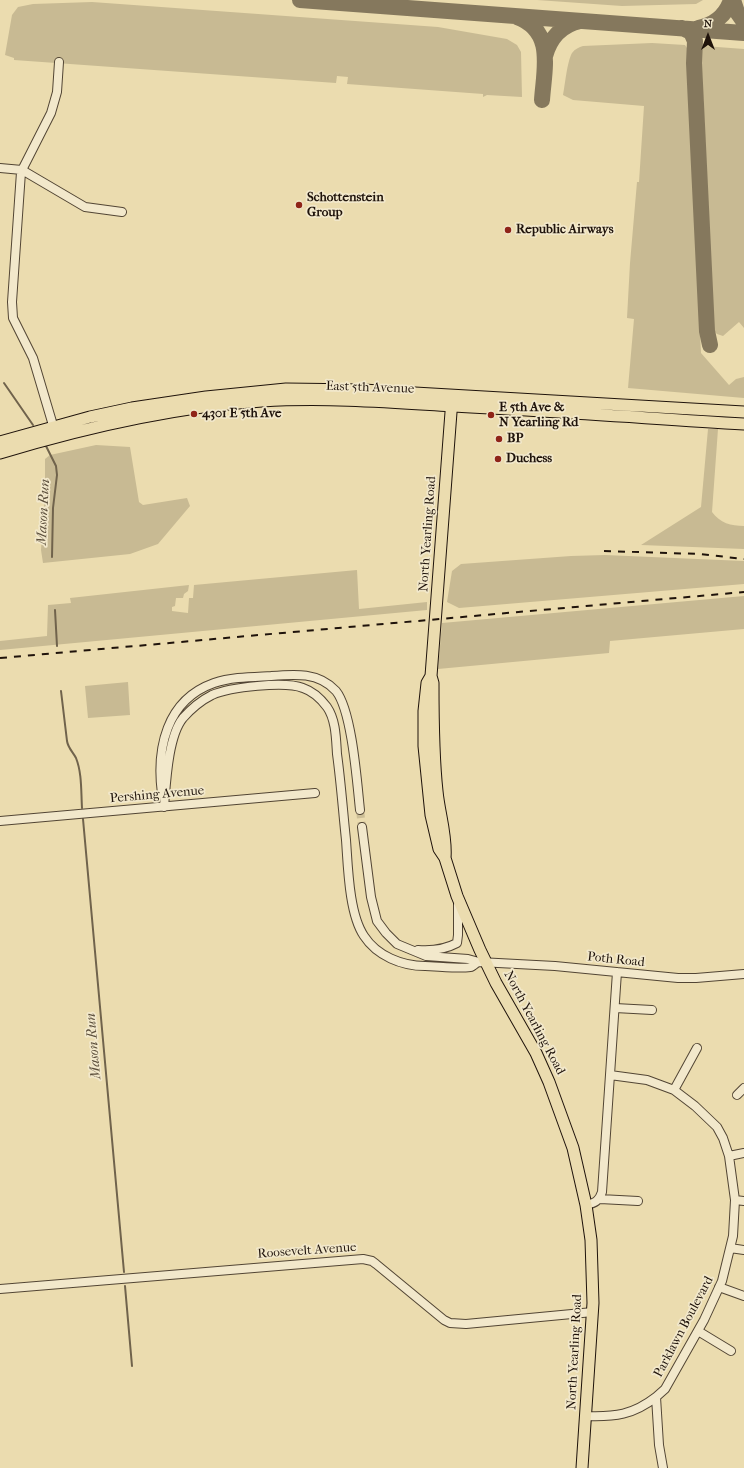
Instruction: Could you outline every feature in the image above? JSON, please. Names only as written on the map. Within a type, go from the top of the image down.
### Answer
[{"type":"main road","name":"East 5th Avenue","points":[[0,453],[90,417],[191,398],[263,391],[341,390],[744,424]]},
{"type":"main road","name":"East 5th Avenue","points":[[452,400],[744,412]]},
{"type":"main road","name":"North Yearling Road","points":[[452,400],[431,676],[427,683],[424,711],[426,775],[431,815],[439,849],[445,858],[457,896],[482,962],[496,983],[536,1053],[554,1093],[573,1148],[586,1205],[591,1240],[593,1312],[582,1468]]},
{"type":"main road","name":"East 5th Avenue","points":[[0,442],[55,432]]},
{"type":"street","points":[[55,432],[33,358],[13,318],[12,302],[20,180],[22,170],[51,113],[57,92],[59,62]]},
{"type":"street","points":[[0,168],[22,170],[85,207],[122,212]]},
{"type":"street","points":[[164,807],[160,778],[163,745],[166,731],[174,714],[181,704],[191,695],[213,683],[227,680],[292,674],[309,675],[324,681],[336,692],[343,704],[349,723],[360,810]]},
{"type":"street","points":[[164,807],[170,754],[175,733],[183,718],[198,704],[210,696],[225,690],[288,685],[304,688],[316,695],[327,707],[334,722],[349,877],[355,916],[363,936],[377,951],[397,962],[417,966],[471,967],[482,962]]},
{"type":"street","name":"Pershing Avenue","points":[[0,821],[315,793]]},
{"type":"street","points":[[362,827],[371,897],[377,921],[397,944],[426,956],[468,959],[482,962]]},
{"type":"street","points":[[412,950],[434,950],[448,948],[457,943],[459,914],[457,896]]},
{"type":"street","name":"Poth Road","points":[[482,962],[555,966],[688,978],[744,974]]},
{"type":"street","points":[[600,1199],[602,1192],[618,972]]},
{"type":"street","points":[[615,1008],[652,1010]]},
{"type":"street","points":[[674,1090],[696,1048]]},
{"type":"street","name":"Parklawn Boulevard","points":[[586,1416],[603,1416],[627,1413],[637,1410],[656,1397],[664,1389],[698,1331],[720,1287],[733,1236],[735,1200],[729,1156],[723,1138],[716,1127],[695,1106],[674,1090],[647,1080],[610,1075]]},
{"type":"street","points":[[737,1095],[744,1088]]},
{"type":"street","points":[[729,1156],[744,1153]]},
{"type":"street","points":[[586,1205],[600,1199],[638,1201]]},
{"type":"street","points":[[735,1200],[744,1201]]},
{"type":"street","points":[[730,1248],[744,1250]]},
{"type":"street","name":"Roosevelt Avenue","points":[[0,1289],[363,1259],[372,1261],[444,1320],[450,1323],[466,1324],[593,1312]]},
{"type":"street","points":[[720,1287],[744,1296]]},
{"type":"street","points":[[698,1331],[731,1351]]},
{"type":"street","name":"Parklawn Boulevard","points":[[656,1397],[659,1446],[663,1468]]},
{"type":"shaded area","points":[[537,0],[703,0],[696,4],[622,6]]},
{"type":"shaded area","points":[[92,2],[438,27],[507,39],[517,45],[521,52],[522,97],[487,95],[483,97],[483,94],[347,84],[348,77],[337,76],[336,83],[14,60],[14,58],[5,55],[12,15],[18,7],[33,4]]},
{"type":"shaded area","points":[[652,43],[685,45],[687,48],[701,353],[729,385],[736,379],[744,377],[744,398],[628,388],[634,319],[627,318],[630,263],[637,182],[639,182],[644,106],[573,100],[563,95],[570,57],[577,48],[583,46]]},
{"type":"shaded area","points":[[704,46],[744,49],[744,328],[739,322],[723,336],[714,331],[701,52]]},
{"type":"shaded area","points":[[708,429],[718,429],[712,512],[715,516],[726,523],[744,526],[744,549],[641,545],[701,507]]},
{"type":"shaded area","points":[[96,445],[130,447],[139,502],[143,505],[187,498],[190,506],[158,544],[130,554],[43,563],[41,550],[45,490],[45,459],[50,455]]},
{"type":"shaded area","points":[[605,555],[744,561],[744,584],[459,608],[447,602],[452,571],[461,564]]},
{"type":"shaded area","points":[[357,570],[359,609],[427,602],[427,610],[0,650],[0,641],[47,636],[48,605],[71,603],[70,598],[189,585],[188,591],[184,594],[183,598],[176,598],[175,606],[172,607],[172,611],[188,613],[189,598],[193,598],[194,585]]},
{"type":"shaded area","points":[[744,596],[744,629],[610,641],[609,653],[438,669],[442,623]]},
{"type":"shaded area","points":[[128,682],[130,715],[88,718],[85,686]]},
{"type":"waterway","name":"Mason Run","points":[[4,383],[33,425]]},
{"type":"waterway","name":"Mason Run","points":[[46,446],[56,466],[57,475],[53,508],[52,557]]},
{"type":"waterway","name":"Mason Run","points":[[55,610],[57,646]]},
{"type":"waterway","name":"Mason Run","points":[[61,691],[69,748],[76,758],[79,770],[82,808]]},
{"type":"waterway","name":"Mason Run","points":[[83,819],[124,1272]]},
{"type":"waterway","name":"Mason Run","points":[[125,1286],[132,1366]]},
{"type":"taxiway","points":[[300,0],[744,33]]},
{"type":"taxiway","points":[[698,28],[714,22],[723,15],[731,0]]},
{"type":"taxiway","points":[[733,0],[737,12],[744,22]]},
{"type":"taxiway","points":[[517,17],[529,23],[537,32],[542,41],[545,64],[542,100]]},
{"type":"taxiway","points":[[545,56],[547,49],[558,33],[562,29],[580,21]]},
{"type":"taxiway","points":[[682,28],[691,32],[695,41],[694,63],[707,331],[710,345]]},
{"type":"tunnel","points":[[360,810],[362,827]]},
{"type":"railway","points":[[604,551],[700,554],[744,559]]},
{"type":"railway","points":[[0,658],[744,592]]},
{"type":"place","name":"Schottenstein Group","points":[[299,205]]},
{"type":"place","name":"Republic Airways","points":[[508,230]]},
{"type":"place","name":"4301 E 5th Ave","points":[[194,414]]},
{"type":"place","name":"E 5th Ave & N Yearling Rd","points":[[491,415]]},
{"type":"place","name":"BP","points":[[499,439]]},
{"type":"place","name":"Duchess","points":[[498,459]]}]
